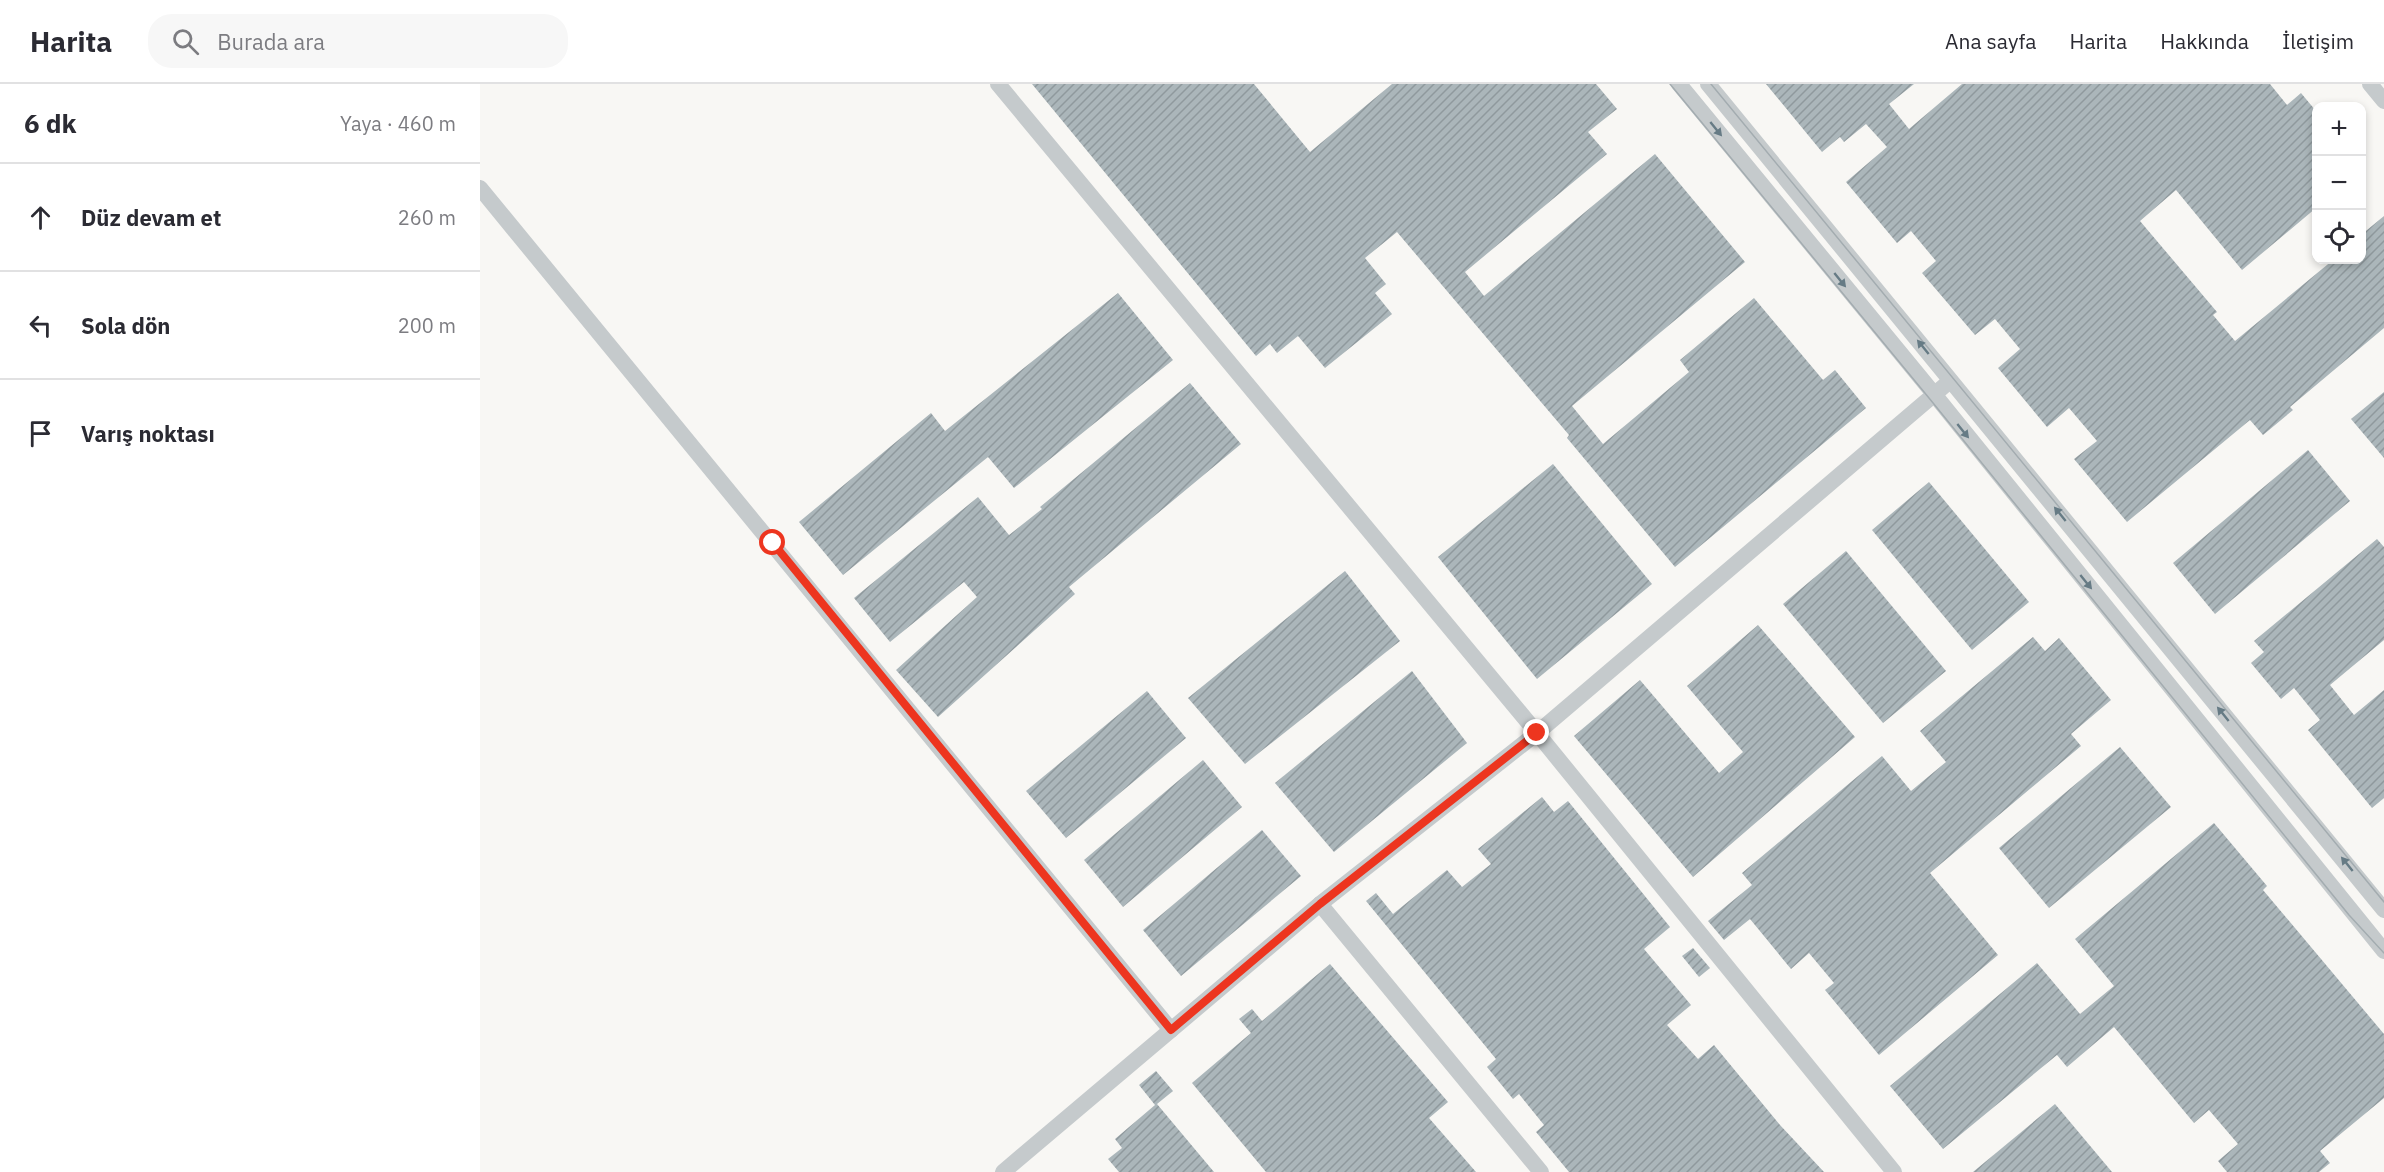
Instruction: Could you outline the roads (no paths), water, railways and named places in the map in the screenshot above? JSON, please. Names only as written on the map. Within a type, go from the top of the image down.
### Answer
[{"type":"street","points":[[998,84],[1537,733],[1894,1172]]},
{"type":"street","points":[[1679,84],[1934,394],[2384,951]]},
{"type":"street","points":[[1708,84],[2384,910]]},
{"type":"street","points":[[2370,84],[2384,101]]},
{"type":"street","points":[[480,188],[1171,1030]]},
{"type":"street","points":[[1003,1172],[1320,904],[1537,733],[1950,381]]},
{"type":"street","points":[[1320,904],[1541,1172]]},
{"type":"tram line","points":[[1670,84],[1929,398],[2349,915],[2384,953]]},
{"type":"tram line","points":[[1711,84],[2384,902]]}]
